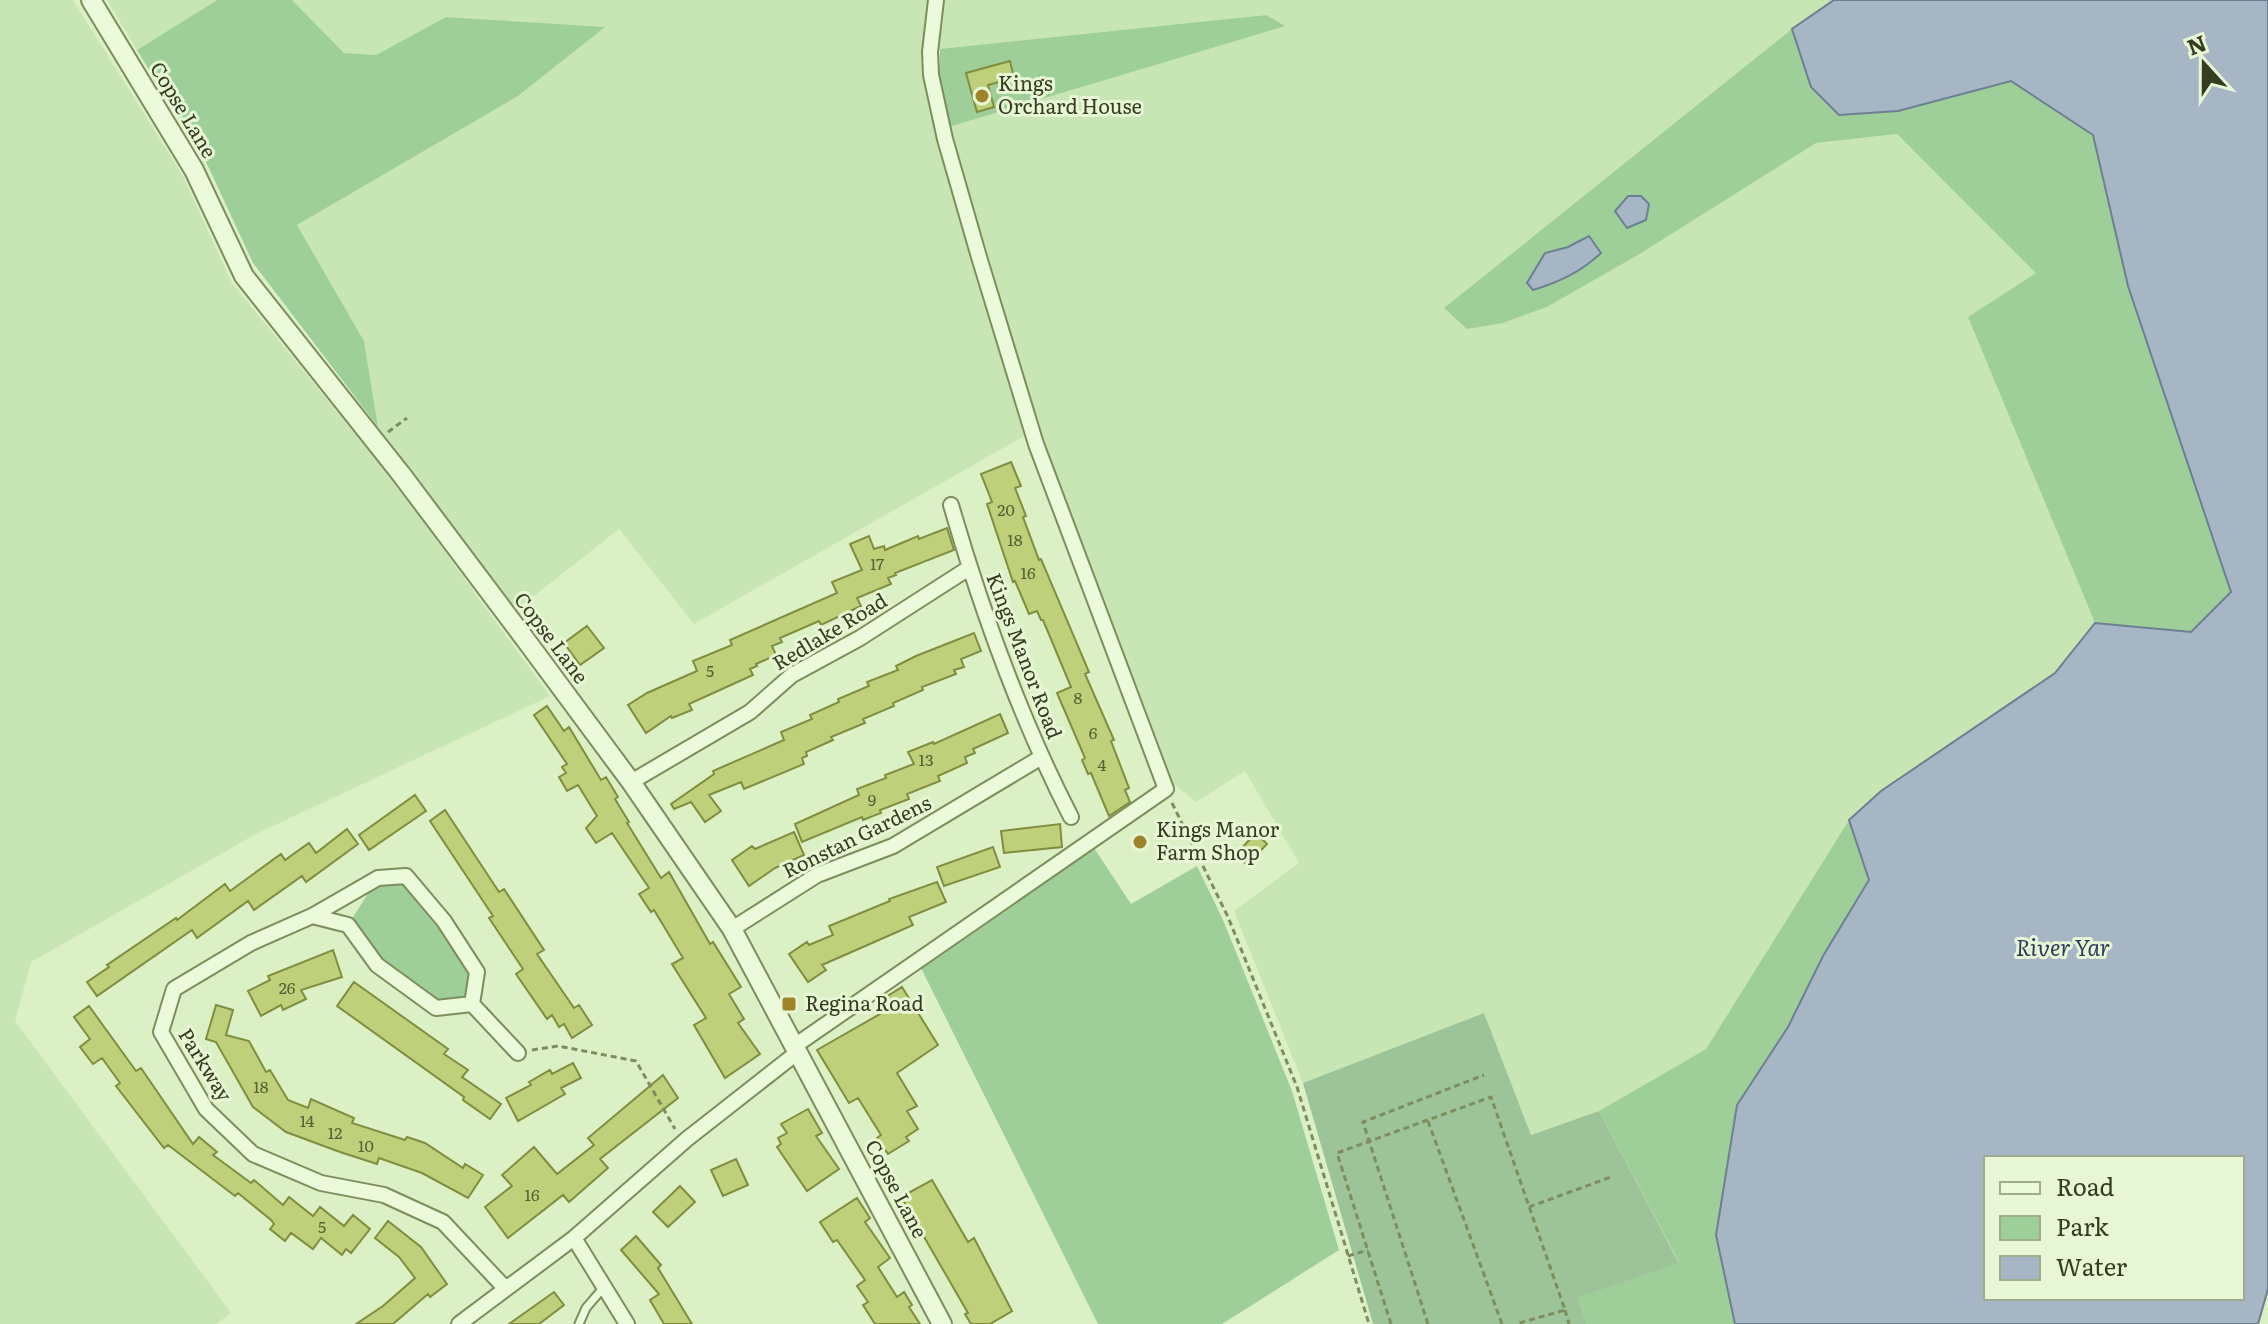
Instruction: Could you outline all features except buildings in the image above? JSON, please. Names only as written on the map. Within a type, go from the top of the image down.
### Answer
[{"type":"street","name":"Copse Lane","points":[[91,0],[194,170],[244,276],[376,442],[631,782],[732,929],[942,1324]]},
{"type":"street","points":[[459,1324],[574,1238],[797,1048],[1166,789],[1036,444],[979,257],[945,139],[931,75],[930,52],[936,0]]},
{"type":"street","name":"Kings Manor Road","points":[[951,505],[969,568],[1040,758],[1071,817]]},
{"type":"street","name":"Redlake Road","points":[[631,782],[750,712],[792,675],[860,638],[969,568]]},
{"type":"street","name":"Ronstan Gardens","points":[[732,929],[817,875],[893,846],[1040,758]]},
{"type":"street","name":"Parkway","points":[[472,1004],[477,972],[444,921],[406,876],[378,878],[312,916],[251,943],[174,989],[161,1032],[206,1109],[253,1154],[321,1183],[384,1195],[443,1222],[505,1288]]},
{"type":"street","points":[[312,916],[348,925],[377,965],[436,1008],[472,1004],[518,1053]]},
{"type":"street","points":[[574,1238],[627,1324]]},
{"type":"lane","points":[[579,1324],[586,1308],[604,1287]]},
{"type":"path","points":[[376,442],[407,418]]},
{"type":"path","points":[[1166,789],[1228,917],[1297,1087],[1369,1324]]},
{"type":"path","points":[[518,1053],[558,1046],[636,1061],[671,1126],[687,1139]]},
{"type":"path","points":[[1428,1324],[1363,1122],[1484,1075]]},
{"type":"path","points":[[1391,1324],[1337,1153],[1491,1097],[1569,1324]]},
{"type":"path","points":[[1428,1121],[1502,1324]]},
{"type":"path","points":[[1529,1207],[1611,1177]]},
{"type":"path","points":[[1348,1256],[1368,1250]]},
{"type":"path","points":[[1516,1324],[1565,1310]]},
{"type":"green space","points":[[0,0],[73,0],[183,176],[232,283],[394,482],[550,696],[256,834],[31,962],[15,1021],[231,1313],[216,1324],[0,1324]]},
{"type":"green space","points":[[107,0],[217,0],[137,50]]},
{"type":"green space","points":[[217,0],[292,0],[344,53],[376,55],[446,17],[605,27],[518,96],[297,225],[364,341],[378,427],[253,263],[207,164],[137,50]]},
{"type":"green space","points":[[292,0],[1834,0],[1792,29],[1444,308],[1503,323],[1547,307],[1638,255],[1816,143],[1897,134],[2037,273],[1968,317],[2095,623],[2055,673],[1881,791],[1849,820],[1706,1049],[1599,1111],[1531,1135],[1484,1013],[1303,1083],[1234,911],[1299,863],[1245,771],[1196,802],[1174,784],[1044,443],[949,127],[1284,26],[1266,15],[921,51],[922,77],[937,142],[1024,436],[694,624],[619,529],[516,610],[378,427],[364,341],[297,225],[518,96],[603,28],[446,17],[376,55],[344,53]]},
{"type":"green space","name":"River Yar","points":[[1834,0],[2268,0],[2268,676],[2022,825],[1956,1324],[1587,1324],[1578,1298],[1679,1262],[1599,1111],[1706,1049],[1849,820],[1881,791],[2055,673],[2095,623],[1968,317],[2036,273],[1897,134],[1816,143],[1638,255],[1547,307],[1503,323],[1467,329],[1444,308],[1792,29]]},
{"type":"green space","points":[[1266,15],[1285,26],[949,127],[939,76],[940,49]]},
{"type":"green space","points":[[1094,848],[1131,904],[1197,866],[1223,920],[1292,1091],[1339,1250],[1222,1324],[1098,1324],[921,968]]},
{"type":"green space","points":[[406,876],[477,972],[472,1004],[436,1008],[377,965],[348,925],[378,878]]},
{"type":"green space","points":[[1484,1013],[1531,1135],[1599,1111],[1679,1263],[1578,1298],[1587,1324],[1373,1324],[1303,1083]]},
{"type":"water","name":"River Yar","points":[[1834,0],[2268,0],[2268,1289],[2258,1324],[1735,1324],[1716,1235],[1737,1105],[1788,1027],[1823,956],[1869,880],[1849,820],[1881,791],[2055,673],[2095,623],[2191,632],[2231,592],[2128,286],[2093,135],[2011,81],[1898,111],[1839,115],[1811,87],[1792,29]]},
{"type":"water","points":[[1628,196],[1641,196],[1649,204],[1646,220],[1627,228],[1615,211]]},
{"type":"water","points":[[1589,236],[1601,253],[1586,266],[1561,280],[1533,290],[1527,283],[1545,253],[1568,247]]},
{"type":"place","name":"Kings Orchard House","points":[[982,96]]},
{"type":"place","name":"Kings Manor Farm Shop","points":[[1140,842]]},
{"type":"place","name":"Regina Road","points":[[789,1004]]}]
